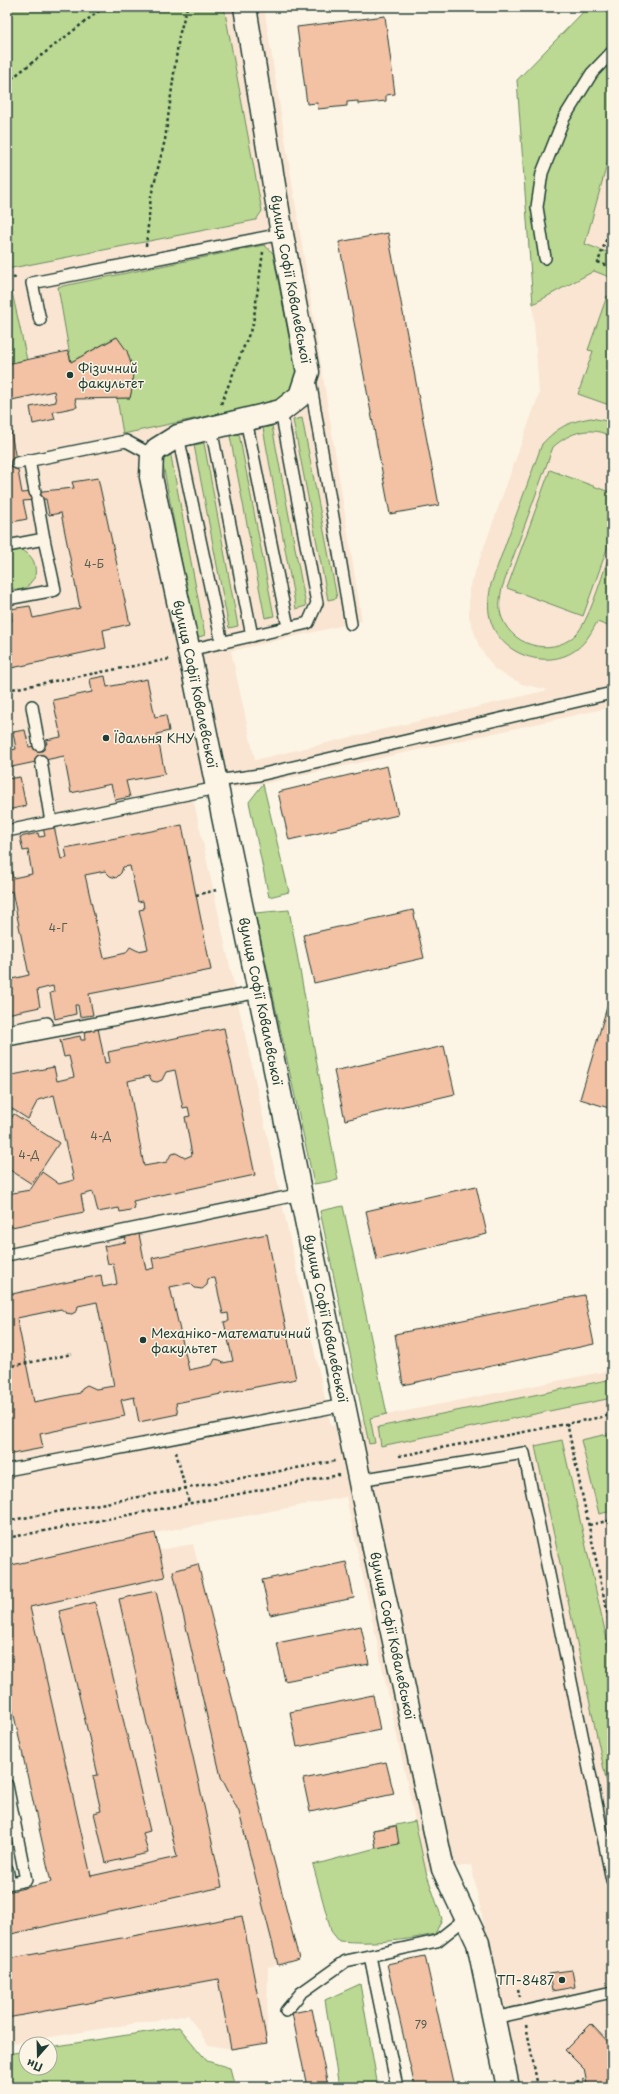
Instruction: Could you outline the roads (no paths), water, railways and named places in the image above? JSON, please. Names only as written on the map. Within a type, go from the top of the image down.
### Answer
[{"type":"street","name":"вулиця Софії Ковалевської","points":[[245,7],[274,236],[308,372],[300,396],[281,411],[178,436],[157,449],[152,455],[151,476],[189,650],[344,1405],[351,1477],[443,1869],[478,1943],[508,2087]]},
{"type":"lane","points":[[545,258],[537,206],[542,173],[564,118],[592,73],[612,52]]},
{"type":"lane","points":[[40,320],[32,283],[274,236]]},
{"type":"lane","points":[[308,372],[351,624]]},
{"type":"lane","points":[[189,650],[308,623],[317,603],[281,411]]},
{"type":"lane","points":[[246,420],[288,627]]},
{"type":"lane","points":[[211,428],[252,636]]},
{"type":"lane","points":[[178,436],[222,643]]},
{"type":"lane","points":[[17,463],[126,441],[152,455]]},
{"type":"lane","points":[[7,599],[55,590],[29,460]]},
{"type":"lane","points":[[7,546],[44,539]]},
{"type":"lane","points":[[7,831],[216,785],[612,693]]},
{"type":"lane","points":[[32,706],[39,745]]},
{"type":"lane","points":[[41,761],[51,822]]},
{"type":"lane","points":[[7,1040],[259,992]]},
{"type":"lane","points":[[7,1031],[47,1023]]},
{"type":"lane","points":[[7,1255],[301,1194]]},
{"type":"lane","points":[[7,1470],[344,1405]]},
{"type":"lane","points":[[351,1477],[524,1453],[612,1880]]},
{"type":"lane","points":[[7,1784],[26,1880],[8,1883],[7,1869]]},
{"type":"lane","points":[[286,2011],[301,1993],[346,1961],[437,1941],[466,1918]]},
{"type":"lane","points":[[370,1956],[398,2087]]},
{"type":"lane","points":[[494,2018],[612,1992]]},
{"type":"place","name":"Фізичний факультет","points":[[70,375]]},
{"type":"place","name":"Їдальня КНУ","points":[[106,738]]},
{"type":"place","name":"Механіко-математичний факультет","points":[[143,1340]]},
{"type":"place","name":"ТП-8487","points":[[562,1980]]}]
